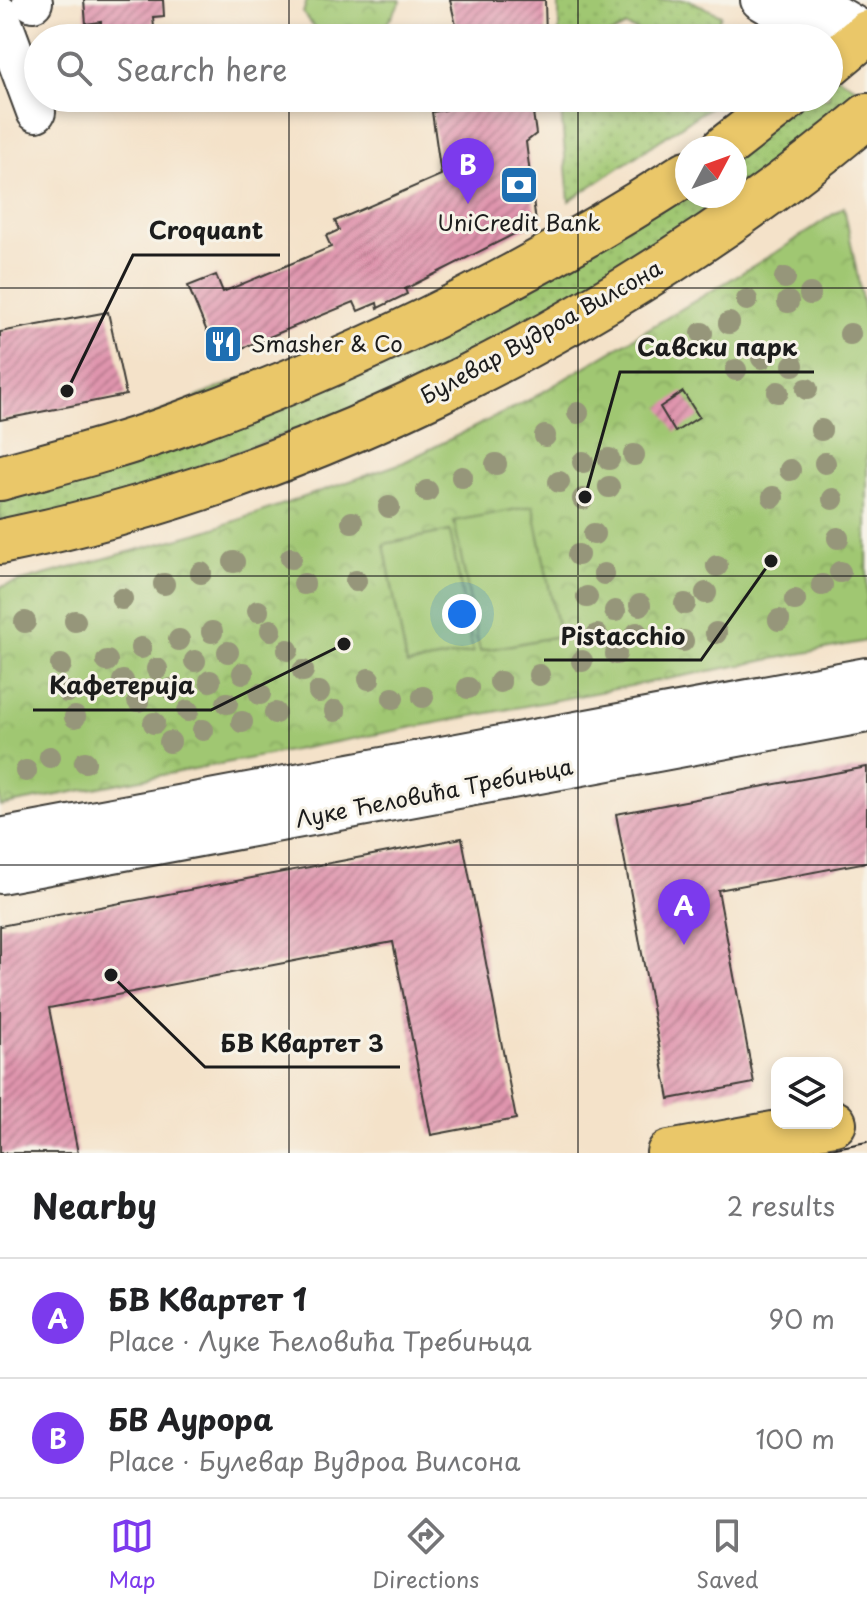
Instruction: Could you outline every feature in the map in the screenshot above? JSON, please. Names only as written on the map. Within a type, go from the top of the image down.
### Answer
[{"type":"main road","points":[[739,136],[770,112]]},
{"type":"main road","name":"Булевар Вудроа Вилсона","points":[[0,542],[86,525],[260,466],[408,405],[535,340],[662,266],[789,178],[867,116]]},
{"type":"main road","points":[[0,478],[173,427],[340,361],[453,310],[600,228],[675,181]]},
{"type":"main road","points":[[843,1122],[867,1117]]},
{"type":"main road","points":[[669,1153],[802,1129]]},
{"type":"street","points":[[760,0],[804,24]]},
{"type":"street","points":[[811,0],[829,24]]},
{"type":"street","points":[[21,6],[24,27]]},
{"type":"street","name":"Луке Ћеловића Требињца","points":[[0,838],[867,677]]},
{"type":"street","name":"Луке Ћеловића Требињца","points":[[0,874],[867,713]]},
{"type":"green space","points":[[307,0],[401,1],[387,24],[312,24],[303,13]]},
{"type":"green space","points":[[559,0],[689,0],[721,15],[717,24],[559,24]]},
{"type":"green space","points":[[843,80],[867,94],[867,115],[747,196],[747,137],[773,112],[843,112]]},
{"type":"green space","points":[[561,112],[702,112],[569,201]]},
{"type":"green space","points":[[675,201],[675,208],[730,208],[535,340],[0,542],[0,478]]},
{"type":"green space","points":[[844,207],[867,325],[867,641],[0,806],[0,587],[206,531],[402,463],[531,399],[783,248]]},
{"type":"green space","points":[[533,506],[559,636],[480,651],[454,521]]},
{"type":"green space","points":[[450,531],[473,652],[407,665],[384,544]]},
{"type":"building","points":[[84,0],[163,0],[164,16],[153,17],[154,24],[86,24]]},
{"type":"building","points":[[450,0],[545,0],[546,24],[456,24]]},
{"type":"building","points":[[432,112],[533,112],[536,134],[526,142],[536,223],[405,289],[407,294],[378,308],[377,303],[358,311],[354,302],[218,358],[188,286],[216,275],[223,292],[331,247],[326,236],[339,230],[335,221],[441,175]]},
{"type":"building","points":[[108,312],[126,395],[0,420],[0,332]]},
{"type":"building","points":[[683,392],[699,417],[675,432],[660,407]]},
{"type":"building","points":[[867,767],[867,862],[718,890],[754,1083],[669,1099],[616,814]]},
{"type":"building","points":[[462,838],[516,1119],[431,1135],[393,942],[49,1008],[78,1153],[0,1153],[0,926]]},
{"type":"tram line","points":[[810,1153],[867,1142]]},
{"type":"place","name":"UniCredit Bank","points":[[519,185]]},
{"type":"place","name":"БВ Аурора","points":[[468,204]]},
{"type":"place","name":"Smasher & Co","points":[[223,344]]},
{"type":"place","name":"Croquant","points":[[67,391]]},
{"type":"place","name":"Савски парк","points":[[585,497]]},
{"type":"place","name":"Pistacchio","points":[[771,561]]},
{"type":"place","name":"Кафетерија","points":[[344,644]]},
{"type":"place","name":"БВ Квартет 1","points":[[684,945]]},
{"type":"place","name":"БВ Квартет 3","points":[[111,975]]}]
